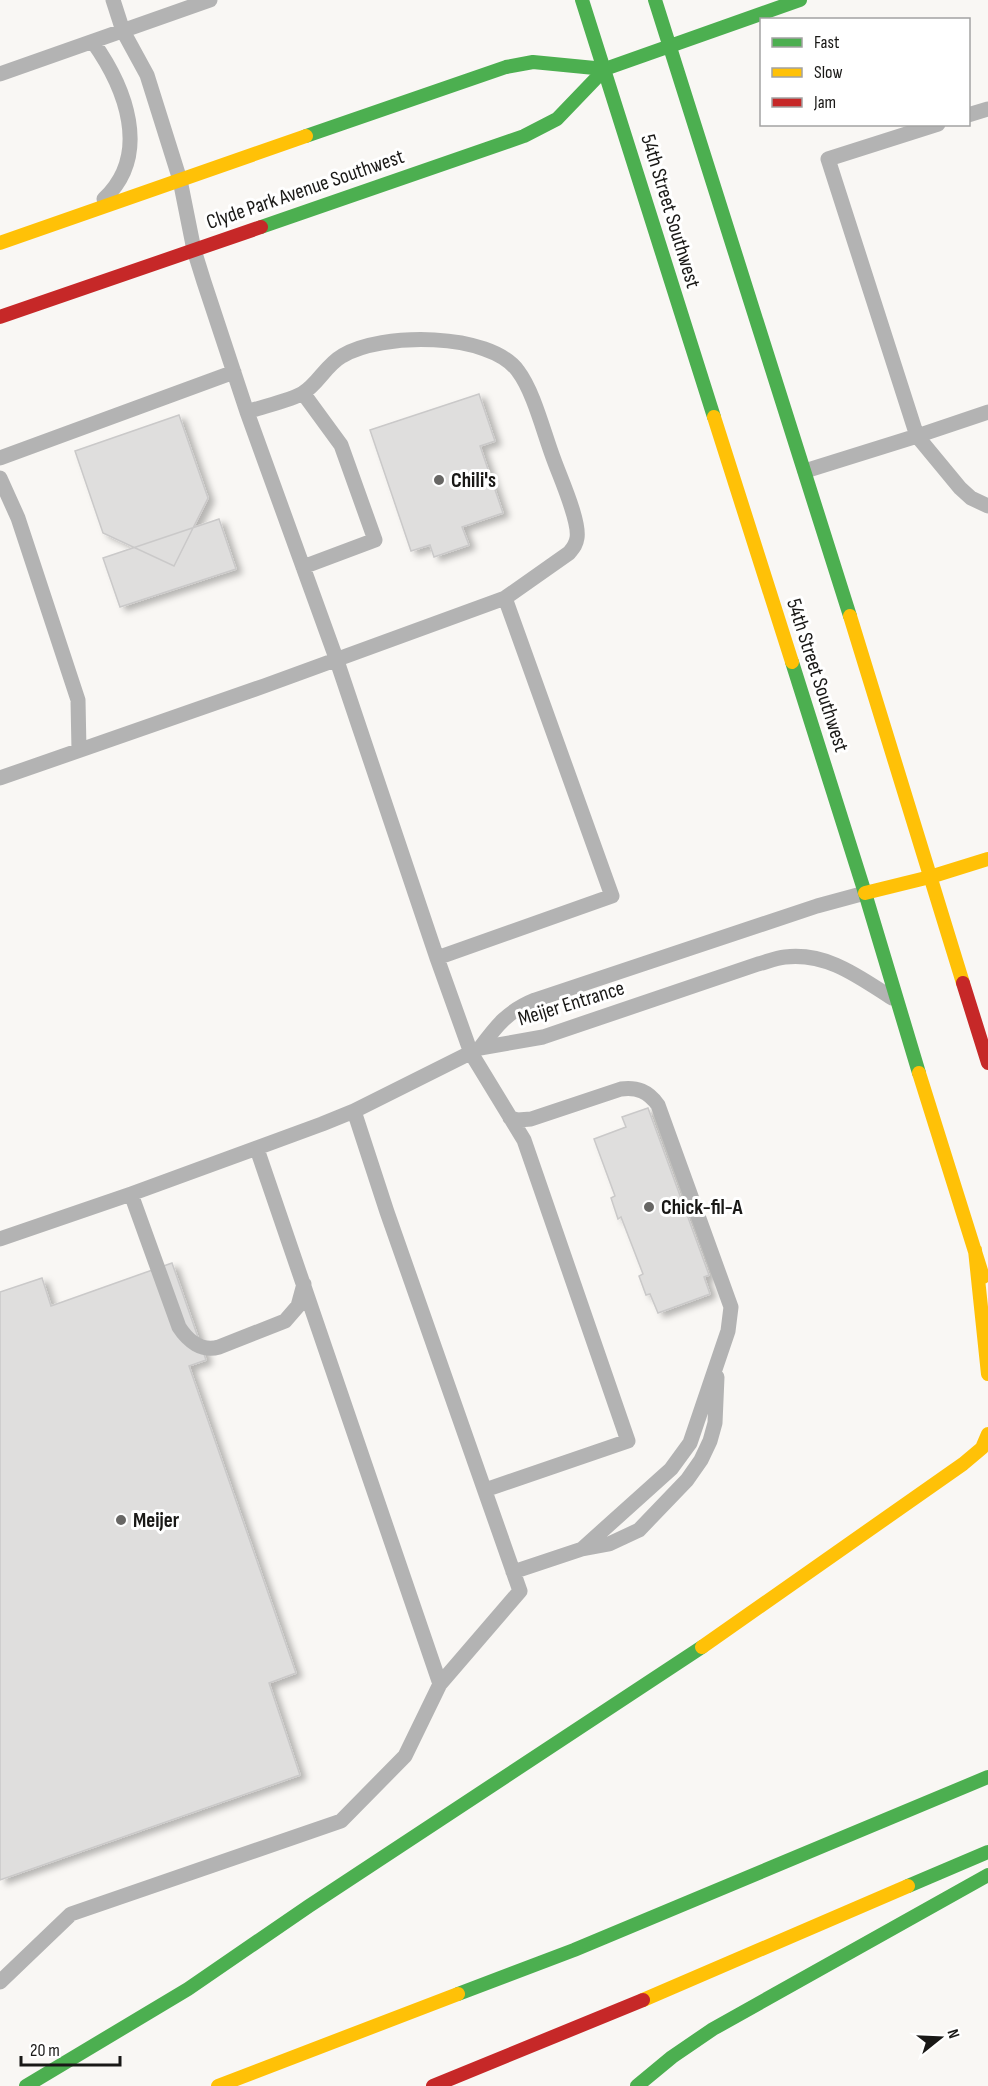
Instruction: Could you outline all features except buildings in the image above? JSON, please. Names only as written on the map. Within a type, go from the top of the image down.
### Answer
[{"type":"main road","name":"54th Street Southwest","points":[[582,0],[865,893],[896,1000],[988,1293]]},
{"type":"main road","points":[[655,0],[805,471],[988,1063]]},
{"type":"main road","name":"Clyde Park Avenue Southwest","points":[[0,243],[506,67],[533,62],[605,69],[800,0]]},
{"type":"main road","name":"Clyde Park Avenue Southwest","points":[[0,317],[537,130],[557,119],[605,69]]},
{"type":"main road","points":[[865,893],[930,877],[988,859]]},
{"type":"main road","points":[[975,1251],[988,1374]]},
{"type":"main road","points":[[26,2086],[188,1989],[319,1899],[669,1670],[963,1464],[981,1450],[988,1434]]},
{"type":"main road","points":[[218,2086],[574,1950],[988,1777]]},
{"type":"main road","points":[[433,2086],[598,2019],[988,1852]]},
{"type":"main road","points":[[637,2086],[672,2057],[713,2029],[988,1875]]},
{"type":"lane","points":[[113,0],[123,31],[147,75],[180,180],[194,250],[247,412],[336,658],[437,958],[476,1050],[510,1118],[524,1140],[628,1441],[485,1490]]},
{"type":"lane","points":[[0,74],[210,0]]},
{"type":"lane","points":[[91,211],[119,182],[127,164],[130,139],[127,111],[118,82],[93,42]]},
{"type":"lane","points":[[970,115],[988,109]]},
{"type":"lane","points":[[932,126],[828,159],[916,436],[960,488],[971,498],[988,506]]},
{"type":"lane","points":[[0,778],[264,686],[505,598],[576,546],[578,535],[571,509],[533,402],[518,371],[494,354],[462,343],[416,339],[373,344],[341,356],[303,393],[247,412]]},
{"type":"lane","points":[[0,458],[234,372]]},
{"type":"lane","points":[[303,393],[341,445],[375,540],[303,567]]},
{"type":"lane","points":[[805,471],[988,412]]},
{"type":"lane","points":[[0,478],[18,518],[78,700],[79,750]]},
{"type":"lane","points":[[437,958],[612,896],[505,598]]},
{"type":"lane","name":"Meijer Entrance","points":[[476,1050],[499,1023],[521,1006],[535,1000],[817,906],[865,893]]},
{"type":"lane","name":"Meijer Entrance","points":[[476,1050],[543,1037],[758,964],[785,957],[815,958],[835,963],[896,1000]]},
{"type":"lane","points":[[0,1239],[257,1149],[354,1111],[476,1050]]},
{"type":"lane","points":[[510,1118],[531,1119],[621,1089],[634,1087],[653,1098],[658,1105],[730,1307],[728,1331],[718,1363],[690,1443],[682,1458],[632,1506],[582,1549]]},
{"type":"lane","points":[[0,1982],[71,1914],[341,1821],[405,1756],[440,1684],[520,1591],[390,1222],[354,1111]]},
{"type":"lane","points":[[257,1149],[440,1684]]},
{"type":"lane","points":[[131,1194],[179,1327],[190,1341],[212,1349],[285,1321],[298,1306],[304,1284]]},
{"type":"lane","points":[[513,1572],[582,1549],[609,1544],[639,1530],[687,1480],[701,1460],[710,1441],[715,1423],[718,1363]]},
{"type":"traffic: fast","points":[[582,0],[714,417]]},
{"type":"traffic: fast","points":[[655,0],[850,616]]},
{"type":"traffic: fast","points":[[261,227],[524,136],[557,119],[605,69],[800,0]]},
{"type":"traffic: fast","points":[[306,136],[506,67],[533,62],[605,69]]},
{"type":"traffic: fast","points":[[792,662],[919,1073]]},
{"type":"traffic: fast","points":[[26,2086],[188,1989],[309,1906],[702,1647]]},
{"type":"traffic: fast","points":[[458,1994],[574,1950],[988,1777]]},
{"type":"traffic: fast","points":[[908,1886],[988,1852]]},
{"type":"traffic: fast","points":[[637,2086],[672,2057],[713,2029],[988,1875]]},
{"type":"traffic: slow","points":[[0,243],[306,136]]},
{"type":"traffic: slow","points":[[714,417],[792,662]]},
{"type":"traffic: slow","points":[[850,616],[963,983]]},
{"type":"traffic: slow","points":[[865,893],[930,877],[988,859]]},
{"type":"traffic: slow","points":[[919,1073],[983,1277]]},
{"type":"traffic: slow","points":[[975,1250],[988,1374]]},
{"type":"traffic: slow","points":[[702,1647],[963,1464],[982,1448],[988,1434]]},
{"type":"traffic: slow","points":[[643,2000],[908,1886]]},
{"type":"traffic: slow","points":[[218,2086],[458,1994]]},
{"type":"traffic: jam","points":[[0,317],[261,227]]},
{"type":"traffic: jam","points":[[963,983],[988,1063]]},
{"type":"traffic: jam","points":[[433,2086],[643,2000]]},
{"type":"place","name":"Chili's","points":[[439,480]]},
{"type":"place","name":"Chick-fil-A","points":[[649,1207]]},
{"type":"place","name":"Meijer","points":[[121,1520]]}]
